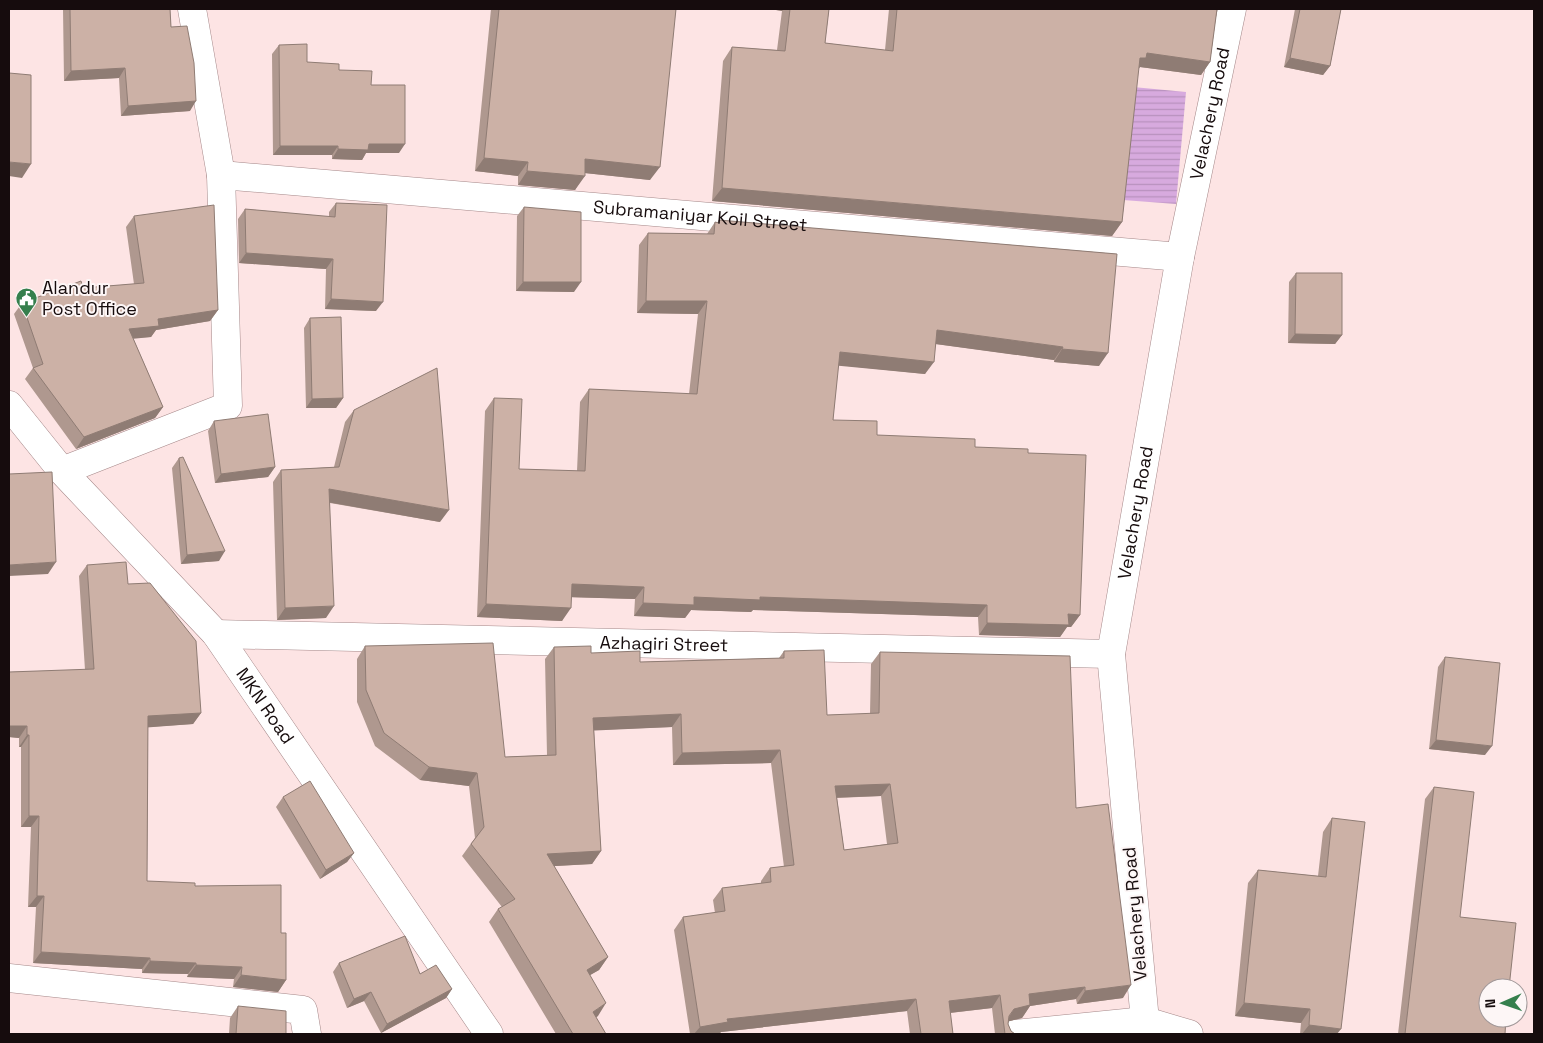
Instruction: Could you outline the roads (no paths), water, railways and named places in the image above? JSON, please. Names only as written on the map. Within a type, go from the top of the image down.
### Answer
[{"type":"street","points":[[62,471],[228,406],[221,175],[192,9]]},
{"type":"street","name":"Velachery Road","points":[[1145,1021],[1110,654],[1180,257],[1232,9]]},
{"type":"street","name":"Subramaniyar Koil Street","points":[[221,175],[1180,257]]},
{"type":"street","name":"MKN Road","points":[[9,405],[62,471],[216,634],[490,1034]]},
{"type":"street","name":"Azhagiri Street","points":[[216,634],[1110,654]]},
{"type":"street","points":[[9,978],[304,1010],[307,1034]]},
{"type":"street","points":[[1015,1034],[1145,1021],[1189,1034]]},
{"type":"place","name":"Alandur Post Office","points":[[26,317]]}]
